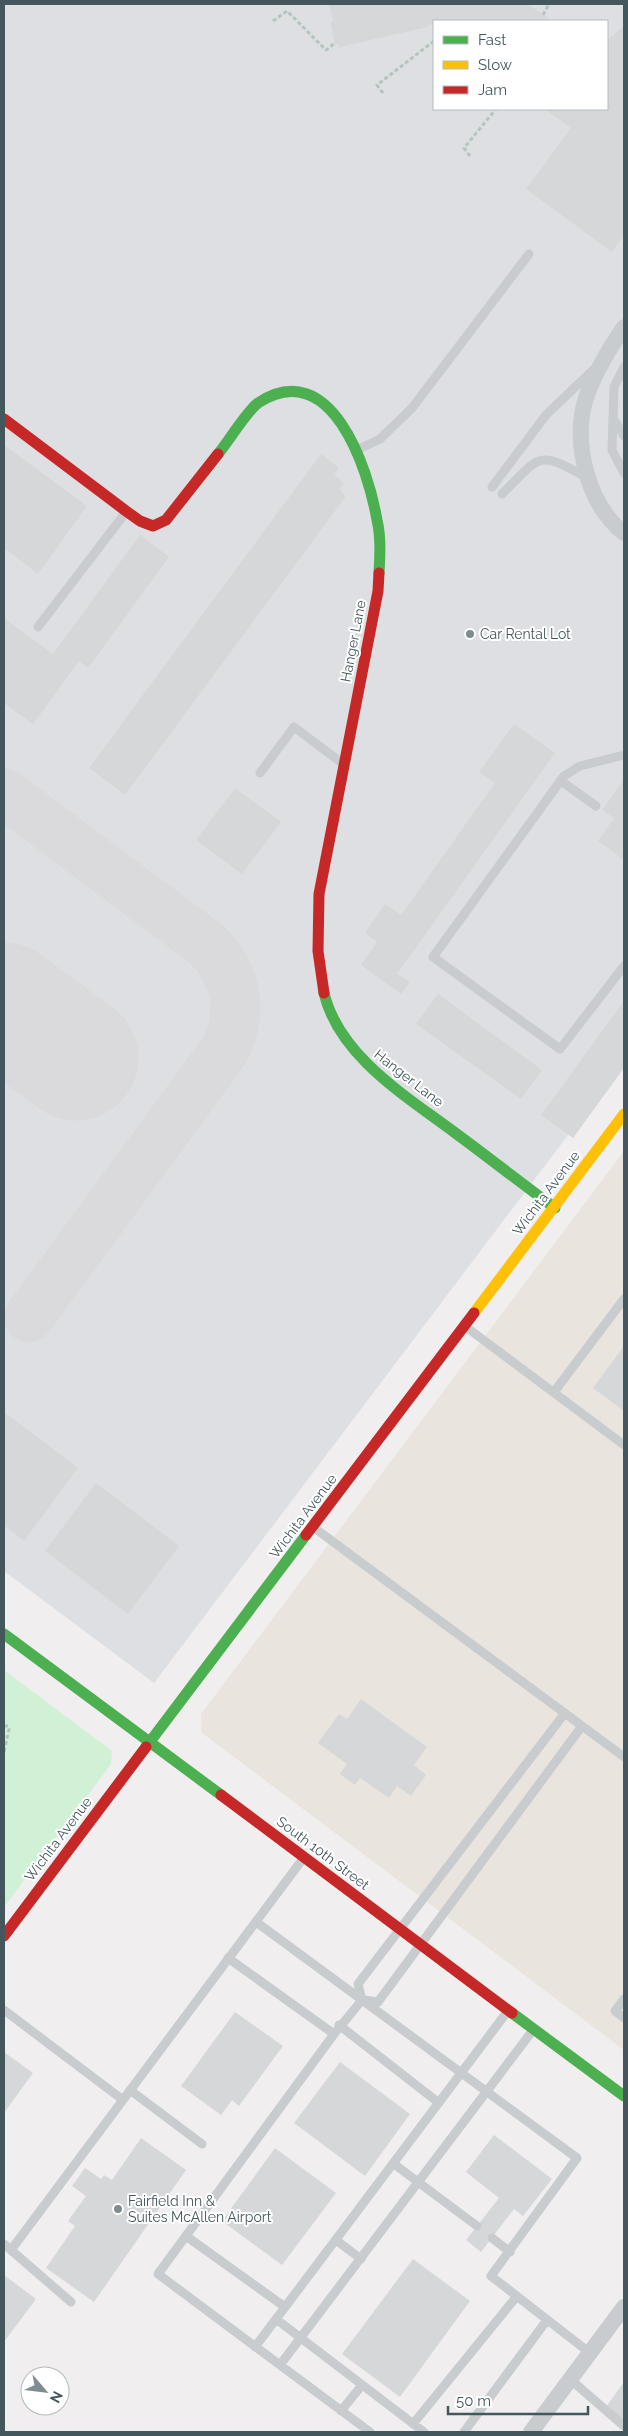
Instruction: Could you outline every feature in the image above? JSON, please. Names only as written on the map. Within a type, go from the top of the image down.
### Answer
[{"type":"street","points":[[624,327],[591,385],[585,404],[582,444],[588,478],[604,512],[624,534]]},
{"type":"street","name":"Hanger Lane","points":[[4,419],[126,511],[140,521],[152,526],[166,520],[258,404],[277,394],[296,390],[316,398],[336,414],[350,434],[371,486],[380,541],[378,591],[319,894],[316,941],[320,982],[336,1023],[360,1058],[385,1080],[555,1208]]},
{"type":"street","name":"Wichita Avenue","points":[[4,1936],[555,1208],[624,1114]]},
{"type":"street","name":"South 10th Street","points":[[4,1634],[624,2096]]},
{"type":"street","points":[[531,2432],[624,2308]]},
{"type":"lane","points":[[357,450],[380,439],[412,408],[529,254]]},
{"type":"lane","points":[[492,487],[546,414],[606,357]]},
{"type":"lane","points":[[624,367],[614,388],[612,418],[612,450],[624,473]]},
{"type":"lane","points":[[612,418],[624,436]]},
{"type":"lane","points":[[502,494],[530,466],[541,459],[551,459],[588,478]]},
{"type":"lane","points":[[38,627],[126,511]]},
{"type":"lane","points":[[260,773],[294,727],[344,765]]},
{"type":"lane","points":[[624,755],[580,766],[571,771],[561,781],[433,957],[560,1049],[624,966]]},
{"type":"lane","points":[[561,781],[596,806]]},
{"type":"lane","points":[[554,1392],[624,1298]]},
{"type":"lane","points":[[465,1326],[624,1445]]},
{"type":"lane","points":[[313,1527],[624,1757]]},
{"type":"lane","points":[[362,2000],[358,1984],[564,1713]]},
{"type":"lane","points":[[362,2000],[378,2002],[582,1726]]},
{"type":"lane","points":[[71,2302],[7,2247],[123,2100],[304,1858]]},
{"type":"lane","points":[[256,1922],[577,2158],[491,2276],[590,2353]]},
{"type":"lane","points":[[228,1958],[334,2034]]},
{"type":"lane","points":[[624,1999],[615,2011],[624,2018]]},
{"type":"lane","points":[[362,2000],[339,2025],[158,2274],[370,2432]]},
{"type":"lane","points":[[4,2010],[123,2100]]},
{"type":"lane","points":[[255,2347],[509,2010]]},
{"type":"lane","points":[[339,2025],[439,2103]]},
{"type":"lane","points":[[280,2365],[488,2093],[534,2029]]},
{"type":"lane","points":[[130,2090],[202,2144]]},
{"type":"lane","points":[[394,2164],[477,2226]]},
{"type":"lane","points":[[186,2236],[285,2307]]},
{"type":"lane","points":[[492,2238],[510,2252]]},
{"type":"lane","points":[[336,2240],[361,2260]]},
{"type":"lane","points":[[276,2319],[418,2429],[517,2296]]},
{"type":"lane","points":[[464,2432],[547,2320]]},
{"type":"lane","points":[[571,2380],[624,2426]]},
{"type":"lane","points":[[342,2411],[362,2385]]},
{"type":"path","points":[[543,15],[549,4]]},
{"type":"path","points":[[273,21],[287,11],[326,50],[335,43]]},
{"type":"path","points":[[383,93],[377,84],[433,42]]},
{"type":"path","points":[[470,156],[464,148],[495,110]]},
{"type":"path","points":[[4,1726],[8,1726],[9,1729],[4,1752]]},
{"type":"shaded area","points":[[4,4],[624,4],[624,1061],[154,1683],[4,1571]]},
{"type":"shaded area","points":[[624,1151],[624,2050],[202,1733],[201,1714]]},
{"type":"green space","points":[[4,1670],[112,1751],[111,1764],[4,1907]]},
{"type":"building","points":[[329,4],[528,4],[551,20],[433,20],[433,26],[430,24],[428,27],[339,47],[338,44],[335,45],[330,22],[333,21]]},
{"type":"building","points":[[624,26],[624,235],[612,252],[526,189],[571,128],[545,110],[608,110],[608,39]]},
{"type":"building","points":[[4,445],[87,506],[38,574],[4,548]]},
{"type":"building","points":[[321,454],[339,468],[334,475],[344,483],[339,490],[346,496],[125,795],[89,768]]},
{"type":"building","points":[[140,535],[169,557],[88,668],[79,661],[33,724],[4,703],[4,618],[53,654]]},
{"type":"building","points":[[514,724],[555,753],[397,974],[410,982],[401,994],[361,965],[377,942],[365,933],[385,904],[401,915],[495,783],[479,772]]},
{"type":"building","points":[[624,779],[624,860],[598,841],[614,818],[602,810]]},
{"type":"building","points":[[235,788],[281,822],[242,874],[196,840]]},
{"type":"building","points":[[438,994],[542,1070],[521,1099],[416,1024]]},
{"type":"building","points":[[624,1001],[624,1068],[573,1138],[541,1115]]},
{"type":"building","points":[[624,1346],[624,1411],[593,1388]]},
{"type":"building","points":[[4,1412],[78,1468],[24,1541],[4,1525]]},
{"type":"building","points":[[96,1483],[179,1546],[128,1614],[45,1551]]},
{"type":"building","points":[[361,1699],[427,1747],[414,1765],[426,1775],[411,1796],[397,1786],[389,1798],[360,1778],[355,1785],[340,1774],[347,1764],[318,1743],[339,1714],[347,1719]]},
{"type":"building","points":[[235,2012],[283,2046],[239,2106],[232,2100],[221,2115],[181,2086]]},
{"type":"building","points":[[4,2052],[33,2073],[4,2113]]},
{"type":"building","points":[[340,2062],[410,2114],[365,2176],[294,2123]]},
{"type":"building","points":[[494,2135],[552,2179],[523,2216],[514,2209],[481,2252],[466,2240],[499,2198],[466,2172]]},
{"type":"building","name":"Fairfield Inn & Suites McAllen Airport","points":[[141,2138],[186,2170],[94,2302],[46,2268],[75,2226],[68,2221],[86,2196],[72,2186],[85,2168],[101,2179],[104,2175],[112,2180]]},
{"type":"building","points":[[275,2148],[336,2193],[282,2265],[222,2221]]},
{"type":"building","points":[[413,2259],[470,2301],[400,2397],[342,2354]]},
{"type":"building","points":[[4,2275],[36,2299],[4,2342]]},
{"type":"building","points":[[624,2382],[624,2420],[606,2407]]},
{"type":"taxiway","points":[[4,793],[206,944],[225,968],[231,981],[235,1008],[234,1022],[224,1051],[29,1317]]},
{"type":"runway","points":[[4,1005],[76,1058]]},
{"type":"traffic: fast","points":[[218,454],[243,419],[258,403],[284,392],[306,394],[325,405],[342,424],[355,447],[365,473],[378,526],[380,546],[379,573]]},
{"type":"traffic: fast","points":[[324,993],[332,1016],[344,1036],[377,1073],[555,1208]]},
{"type":"traffic: fast","points":[[146,1747],[306,1535]]},
{"type":"traffic: fast","points":[[4,1634],[221,1795]]},
{"type":"traffic: fast","points":[[512,2013],[624,2096]]},
{"type":"traffic: slow","points":[[474,1313],[624,1114]]},
{"type":"traffic: jam","points":[[4,419],[126,511],[140,521],[153,526],[166,520],[218,454]]},
{"type":"traffic: jam","points":[[324,993],[318,951],[319,894],[378,591],[379,573]]},
{"type":"traffic: jam","points":[[306,1535],[474,1313]]},
{"type":"traffic: jam","points":[[4,1936],[146,1747]]},
{"type":"traffic: jam","points":[[221,1795],[512,2013]]},
{"type":"place","name":"Car Rental Lot","points":[[470,634]]},
{"type":"place","name":"Fairfield Inn & Suites McAllen Airport","points":[[118,2209]]}]
